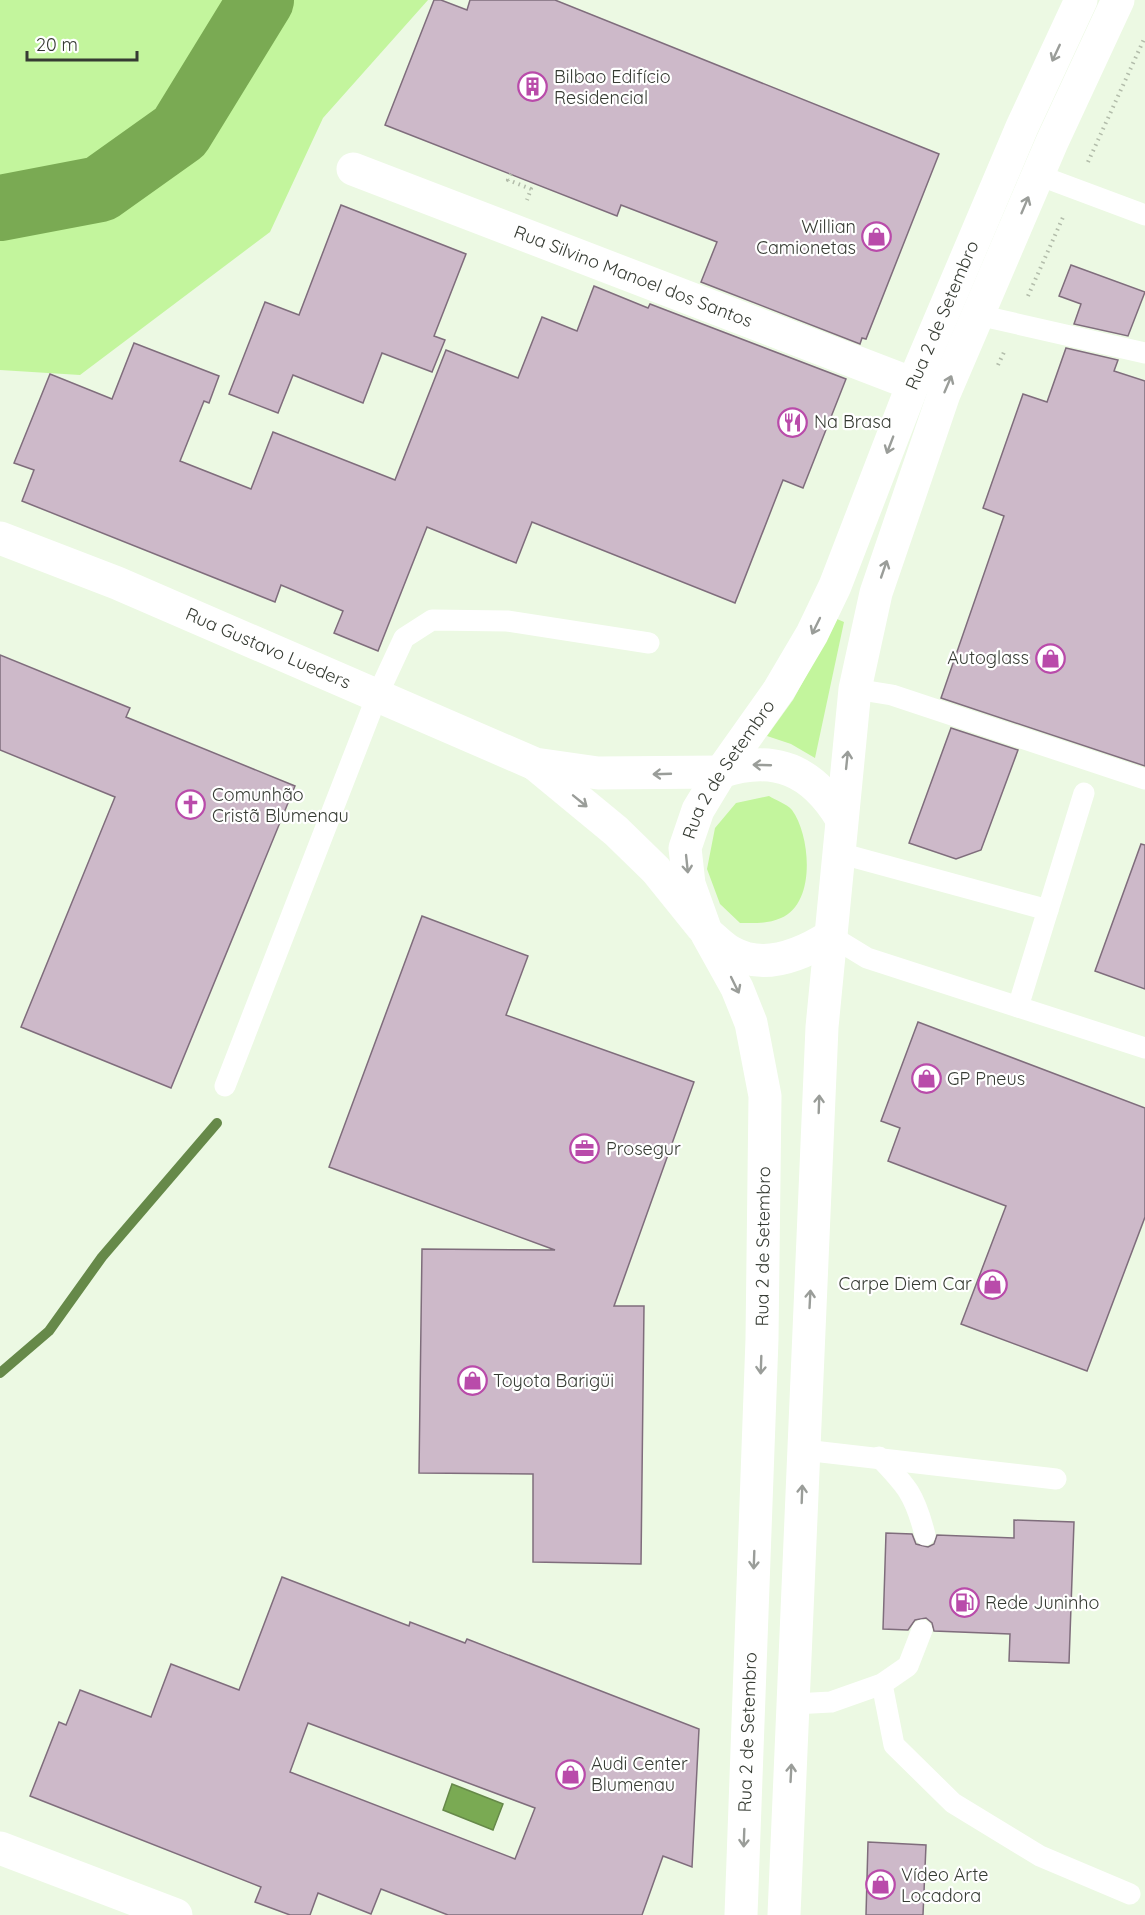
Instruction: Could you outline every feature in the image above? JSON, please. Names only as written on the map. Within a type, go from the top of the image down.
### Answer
[{"type":"main road","name":"Rua 2 de Setembro","points":[[741,1915],[762,1338],[765,1096],[751,1023],[737,988],[707,934],[689,884],[685,848],[698,810],[721,772],[779,690],[812,634],[859,529],[914,384],[1022,127],[1081,0]]},
{"type":"main road","name":"Rua 2 de Setembro","points":[[784,1915],[822,1027],[855,689],[876,594],[944,394],[1038,175],[1118,0]]},
{"type":"main road","name":"Rua Silvino Manoel dos Santos","points":[[353,170],[914,384]]},
{"type":"main road","name":"Rua Gustavo Lueders","points":[[0,538],[117,583],[535,764],[598,773],[721,772]]},
{"type":"main road","name":"Rua Gustavo Lueders","points":[[535,764],[616,831],[656,870],[707,934]]},
{"type":"main road","points":[[721,772],[741,765],[781,766],[800,774],[816,785],[831,800],[841,818]]},
{"type":"main road","points":[[707,934],[732,953],[758,960],[786,958],[808,950],[831,936]]},
{"type":"main road","points":[[0,1848],[176,1915]]},
{"type":"lane","points":[[1038,175],[1145,214]]},
{"type":"lane","points":[[978,315],[1145,353]]},
{"type":"lane","points":[[225,1086],[377,696],[404,638],[432,620],[507,621],[649,643]]},
{"type":"lane","points":[[855,689],[892,695],[1145,779]]},
{"type":"lane","points":[[1018,1007],[1084,793]]},
{"type":"lane","points":[[839,853],[1048,910]]},
{"type":"lane","points":[[831,936],[867,958],[1145,1048]]},
{"type":"lane","points":[[804,1450],[1056,1479]]},
{"type":"lane","points":[[879,1458],[907,1486],[918,1506],[925,1535]]},
{"type":"lane","points":[[794,1704],[831,1702],[882,1684],[908,1666],[922,1630]]},
{"type":"lane","points":[[882,1684],[894,1745],[953,1803],[1040,1856],[1130,1894]]},
{"type":"path","points":[[511,174],[508,180],[531,189]]},
{"type":"shaded area","points":[[0,0],[428,0],[323,118],[270,232],[80,375],[0,370]]},
{"type":"shaded area","points":[[837,619],[844,622],[815,758],[791,744],[767,736],[793,700]]},
{"type":"shaded area","points":[[769,796],[790,808],[798,822],[806,852],[805,885],[800,899],[792,910],[781,918],[766,922],[740,923],[720,904],[707,869],[715,828],[736,803]]},
{"type":"shaded area","points":[[452,1784],[503,1804],[493,1830],[443,1810]]},
{"type":"building","points":[[434,0],[441,0],[467,10],[470,0],[555,0],[939,154],[866,339],[862,338],[860,344],[701,282],[717,242],[621,205],[617,216],[385,125]]},
{"type":"building","points":[[341,205],[466,254],[434,336],[445,340],[432,372],[382,353],[363,403],[293,375],[278,413],[229,394],[265,302],[299,315]]},
{"type":"building","points":[[1071,265],[1145,292],[1128,336],[1074,324],[1081,304],[1059,296]]},
{"type":"building","points":[[594,286],[648,308],[650,304],[846,379],[803,488],[783,480],[735,603],[532,522],[516,563],[427,527],[378,651],[334,633],[343,611],[281,585],[275,602],[22,501],[34,470],[14,463],[50,374],[112,399],[134,343],[219,376],[209,403],[204,401],[180,461],[251,489],[273,432],[395,480],[446,350],[518,378],[542,317],[577,331]]},
{"type":"building","points":[[1066,348],[1118,360],[1114,371],[1145,381],[1145,766],[941,698],[1004,516],[983,508],[1023,394],[1047,402]]},
{"type":"building","points":[[0,655],[130,708],[126,717],[295,786],[171,1088],[21,1027],[115,797],[0,750]]},
{"type":"building","points":[[951,728],[1018,750],[981,850],[956,859],[909,843]]},
{"type":"building","points":[[1141,844],[1145,845],[1145,989],[1095,971]]},
{"type":"building","points":[[422,916],[528,956],[506,1015],[694,1082],[614,1306],[644,1306],[641,1564],[533,1562],[533,1474],[419,1473],[422,1249],[555,1250],[329,1167]]},
{"type":"building","points":[[918,1022],[1145,1108],[1145,1217],[1087,1371],[961,1324],[1006,1206],[888,1161],[900,1128],[881,1121]]},
{"type":"building","points":[[1014,1520],[1074,1522],[1069,1663],[1009,1661],[1010,1634],[934,1631],[932,1623],[926,1618],[915,1620],[908,1630],[883,1629],[886,1533],[912,1534],[916,1544],[928,1547],[934,1544],[937,1535],[1014,1538]]},
{"type":"building","points":[[282,1577],[409,1626],[410,1622],[465,1643],[467,1639],[699,1729],[692,1867],[663,1856],[642,1915],[448,1915],[381,1889],[371,1914],[318,1893],[310,1915],[290,1915],[255,1902],[261,1887],[30,1796],[59,1722],[66,1725],[80,1690],[151,1717],[171,1664],[239,1690]],"holes":[[[308,1723],[535,1808],[515,1859],[290,1772]]]},
{"type":"building","points":[[868,1842],[926,1845],[923,1915],[866,1915]]},
{"type":"waterway","points":[[0,208],[100,189],[180,132],[261,0]]},
{"type":"waterway","points":[[0,1373],[49,1331],[102,1257],[217,1123]]},
{"type":"place","name":"Bilbao Edifício Residencial","points":[[533,87]]},
{"type":"place","name":"Willian Camionetas","points":[[877,237]]},
{"type":"place","name":"Na Brasa","points":[[793,422]]},
{"type":"place","name":"Autoglass","points":[[1050,658]]},
{"type":"place","name":"Comunhão Cristã Blumenau","points":[[191,805]]},
{"type":"place","name":"GP Pneus","points":[[926,1079]]},
{"type":"place","name":"Prosegur","points":[[585,1149]]},
{"type":"place","name":"Carpe Diem Car","points":[[993,1284]]},
{"type":"place","name":"Toyota Barigüi","points":[[472,1381]]},
{"type":"place","name":"Rede Juninho","points":[[964,1603]]},
{"type":"place","name":"Audi Center Blumenau","points":[[570,1774]]},
{"type":"place","name":"Vídeo Arte Locadora","points":[[880,1885]]}]
